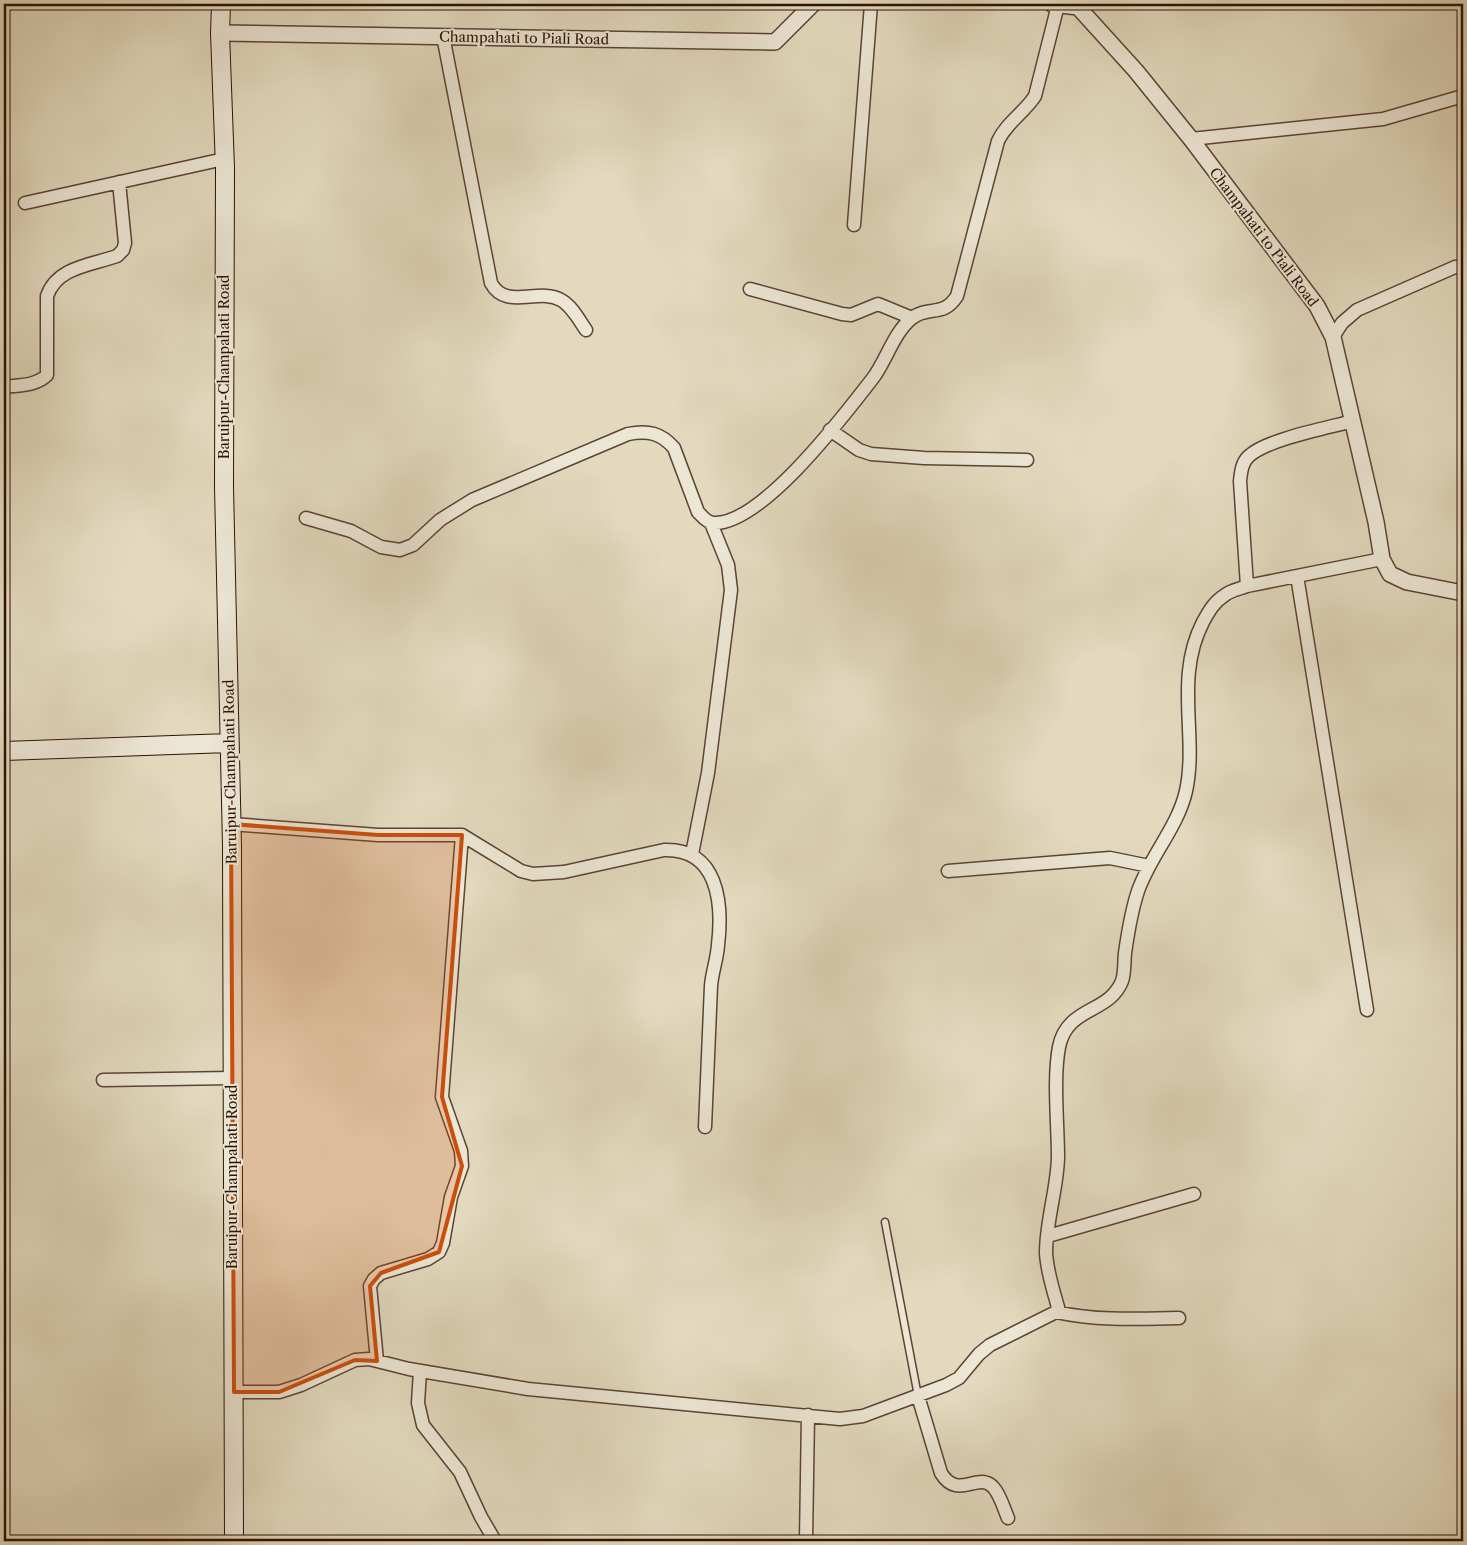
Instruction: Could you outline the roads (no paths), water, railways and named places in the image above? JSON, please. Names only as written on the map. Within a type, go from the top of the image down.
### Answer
[{"type":"main road","name":"Baruipur-Champahati Road","points":[[221,4],[220,33],[224,159],[224,487],[231,824],[234,1541]]},
{"type":"main road","points":[[4,751],[229,742]]},
{"type":"street","name":"Champahati to Piali Road","points":[[220,33],[774,42],[813,4]]},
{"type":"street","points":[[854,225],[871,4]]},
{"type":"street","name":"Champahati to Piali Road","points":[[1055,4],[1080,5],[1191,139],[1317,306],[1333,337],[1376,522],[1382,558],[1390,574],[1407,582],[1463,593]]},
{"type":"street","points":[[711,523],[739,515],[757,505],[777,490],[874,378],[912,318],[923,313],[944,310],[951,306],[958,296],[998,142],[1010,122],[1029,106],[1035,96],[1055,4]]},
{"type":"street","points":[[443,36],[491,283],[496,292],[503,297],[560,299],[570,308],[586,330]]},
{"type":"street","points":[[1191,139],[1382,119],[1463,96]]},
{"type":"street","points":[[25,203],[224,159]]},
{"type":"street","points":[[4,387],[34,383],[47,375],[47,296],[50,287],[69,271],[117,256],[123,250],[125,243],[119,182]]},
{"type":"street","points":[[1333,337],[1342,323],[1357,310],[1455,267],[1463,266]]},
{"type":"street","points":[[750,289],[842,314],[851,315],[868,306],[878,304],[912,318]]},
{"type":"street","points":[[1247,586],[1240,481],[1242,466],[1248,456],[1266,445],[1353,421]]},
{"type":"street","points":[[306,518],[351,530],[382,547],[400,550],[412,545],[440,520],[472,500],[628,434],[644,430],[667,440],[674,448],[698,512],[711,523],[728,565],[731,590],[708,773],[692,854]]},
{"type":"street","points":[[830,430],[860,450],[871,454],[924,458],[1026,460]]},
{"type":"street","points":[[1056,1312],[1058,1307],[1048,1271],[1046,1252],[1058,1159],[1058,1049],[1062,1034],[1074,1019],[1103,1003],[1114,994],[1122,980],[1129,923],[1138,890],[1186,793],[1189,774],[1187,707],[1190,666],[1198,634],[1213,604],[1227,593],[1247,586],[1382,558]]},
{"type":"street","points":[[1297,576],[1367,1010]]},
{"type":"street","points":[[231,824],[378,835],[462,835],[521,871],[534,874],[564,872],[664,850],[679,849],[692,854],[702,861],[711,876],[720,921],[712,979],[706,1127]]},
{"type":"street","points":[[377,1361],[370,1286],[381,1273],[428,1259],[438,1252],[443,1243],[451,1197],[462,1166],[461,1151],[442,1097],[462,835]]},
{"type":"street","points":[[948,871],[1110,858],[1150,866]]},
{"type":"street","points":[[103,1080],[232,1078]]},
{"type":"street","points":[[1048,1236],[1194,1194]]},
{"type":"street","points":[[234,1392],[279,1392],[302,1385],[355,1360],[377,1361],[420,1371],[528,1389],[840,1419],[863,1416],[960,1378],[978,1354],[990,1345],[1056,1312],[1092,1319],[1179,1318]]},
{"type":"street","points":[[420,1371],[418,1403],[423,1425],[460,1472],[481,1518],[496,1541]]},
{"type":"street","points":[[918,1396],[941,1473],[946,1481],[951,1485],[961,1487],[983,1482],[988,1483],[994,1488],[1008,1518]]},
{"type":"street","points":[[806,1541],[808,1415]]},
{"type":"lane","points":[[885,1222],[918,1396]]}]
